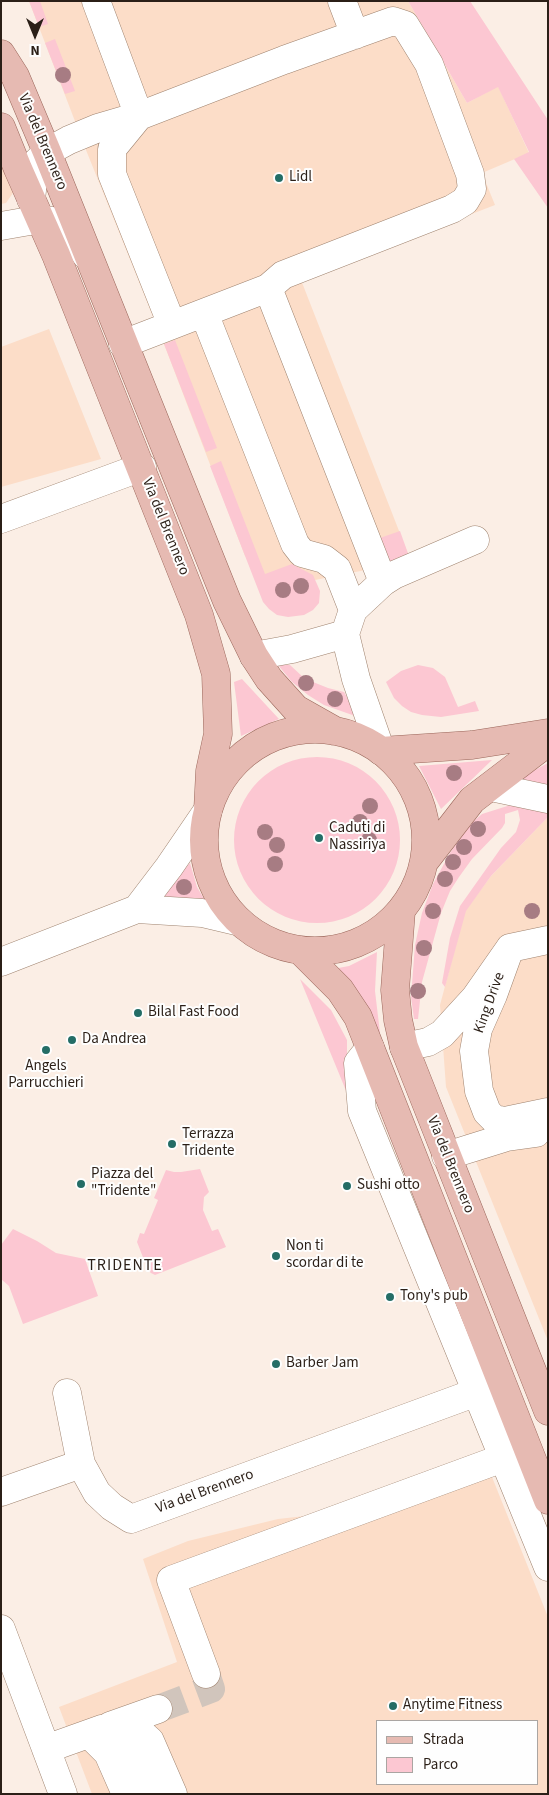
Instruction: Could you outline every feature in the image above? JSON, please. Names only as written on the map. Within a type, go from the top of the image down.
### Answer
[{"type":"main road","name":"Via del Brennero","points":[[1,54],[15,76],[47,152],[227,601],[254,656],[269,678],[296,709],[336,731]]},
{"type":"main road","name":"Via del Brennero","points":[[1,127],[22,186],[56,255],[199,615],[216,674],[218,734],[210,771],[208,810]]},
{"type":"main road","points":[[306,730],[336,731],[355,737],[381,751],[410,782],[421,807],[426,834],[424,862],[415,890],[401,912],[378,932],[354,944],[327,951],[300,950],[268,941],[240,922],[223,903],[211,880],[205,855],[204,833],[208,810],[221,782],[239,760],[260,744],[278,736],[306,730]]},
{"type":"main road","points":[[381,751],[472,745],[548,733]]},
{"type":"main road","points":[[424,862],[472,800],[548,742]]},
{"type":"main road","name":"Via del Brennero","points":[[401,912],[395,990],[398,1020],[404,1048],[548,1411]]},
{"type":"main road","name":"Via del Brennero","points":[[300,950],[340,990],[358,1017],[548,1500]]},
{"type":"street","points":[[96,1],[139,116]]},
{"type":"street","points":[[342,1],[355,35]]},
{"type":"street","points":[[3,226],[35,164],[47,152],[98,128],[139,116],[284,60],[393,21],[404,25],[428,64],[470,174],[472,189],[466,202],[283,275],[268,288],[124,344]]},
{"type":"street","points":[[139,116],[112,149],[112,174],[172,325]]},
{"type":"street","points":[[3,226],[16,216],[20,205],[22,186]]},
{"type":"street","name":"Via del Brennero","points":[[22,186],[74,237],[89,260]]},
{"type":"street","name":"Via del Brennero","points":[[3,226],[32,235],[56,255]]},
{"type":"street","points":[[268,288],[383,582]]},
{"type":"street","points":[[204,313],[295,544],[302,553],[324,559],[337,569],[349,622],[356,679],[381,751]]},
{"type":"street","points":[[1,519],[142,468]]},
{"type":"street","points":[[254,656],[292,649],[349,622],[383,582],[394,575],[474,540]]},
{"type":"street","points":[[491,787],[548,798]]},
{"type":"street","points":[[138,909],[208,810]]},
{"type":"street","points":[[1,962],[138,909],[202,913],[240,922]]},
{"type":"street","points":[[404,1048],[428,1042],[442,1034],[475,998],[510,948],[548,940]]},
{"type":"street","name":"King Drive","points":[[510,948],[478,1029],[474,1051],[479,1091],[487,1112],[494,1119],[505,1121],[548,1112]]},
{"type":"street","points":[[370,1048],[358,1063],[362,1111],[548,1567]]},
{"type":"street","points":[[446,1156],[507,1137],[548,1131]]},
{"type":"street","name":"Via del Brennero","points":[[81,1464],[97,1493],[112,1507],[131,1519],[477,1392]]},
{"type":"street","points":[[1,1492],[81,1464],[67,1393]]},
{"type":"street","points":[[369,1526],[506,1466]]},
{"type":"street","points":[[206,1674],[171,1580],[506,1466]]},
{"type":"street","points":[[1,1629],[63,1794]]},
{"type":"street","points":[[46,1749],[158,1709]]},
{"type":"street","points":[[95,1732],[119,1727],[140,1732],[150,1741],[173,1794]]},
{"type":"street","points":[[95,1732],[108,1753],[126,1794]]},
{"type":"street","points":[[95,1732],[124,1747],[136,1762],[149,1794]]},
{"type":"shaded area","points":[[29,1],[408,1],[467,103],[498,86],[529,153],[482,173],[495,205],[301,280],[410,559],[386,566],[315,580],[283,583],[269,581],[245,556]]},
{"type":"shaded area","points":[[1,160],[15,190],[6,203],[1,204]]},
{"type":"shaded area","points":[[49,329],[101,459],[1,487],[1,347]]},
{"type":"shaded area","points":[[548,817],[548,1341],[446,1087],[440,1005],[465,911],[491,876]]},
{"type":"shaded area","points":[[482,1452],[548,1617],[548,1794],[92,1794],[59,1707],[177,1662],[143,1559],[188,1541],[278,1519],[305,1516]]},
{"type":"green space","points":[[29,1],[40,1],[48,24],[39,27]]},
{"type":"green space","points":[[408,1],[470,1],[548,120],[548,208],[514,159],[529,152],[498,87],[467,103]]},
{"type":"green space","points":[[55,39],[75,91],[65,94],[45,43]]},
{"type":"green space","points":[[175,340],[217,448],[206,452],[164,344]]},
{"type":"green space","points":[[221,461],[265,574],[292,564],[313,575],[320,591],[319,603],[313,610],[304,615],[288,617],[277,615],[263,602],[210,466]]},
{"type":"green space","points":[[400,531],[410,559],[386,566],[377,539]]},
{"type":"green space","points":[[278,665],[290,665],[303,677],[313,682],[344,692],[358,717],[324,705],[308,695],[292,682]]},
{"type":"green space","points":[[418,665],[433,668],[445,677],[458,707],[475,701],[479,711],[441,717],[411,712],[402,706],[394,698],[386,682],[401,671]]},
{"type":"green space","points":[[242,679],[279,719],[241,736],[234,682]]},
{"type":"green space","points":[[309,757],[325,757],[349,763],[376,781],[394,808],[400,840],[394,872],[376,899],[349,917],[325,923],[309,923],[285,917],[264,904],[253,893],[240,872],[234,848],[234,832],[240,808],[253,787],[264,776],[285,763]]},
{"type":"green space","points":[[492,760],[441,809],[419,766]]},
{"type":"green space","points":[[548,763],[548,792],[523,781],[524,776]]},
{"type":"green space","points":[[517,803],[548,811],[548,817],[491,876],[466,911],[445,987],[442,983],[450,938],[460,906],[501,848],[516,832],[520,820],[518,810],[505,814],[505,823],[502,828],[472,859],[459,877],[450,891],[441,913],[422,982],[418,1019],[414,1019],[411,997],[415,945],[422,913],[433,884],[450,853],[469,825],[482,814]]},
{"type":"green space","points":[[190,863],[197,887],[210,909],[143,906],[168,885]]},
{"type":"green space","points":[[377,952],[375,991],[380,1033],[357,997],[333,969],[349,966]]},
{"type":"green space","points":[[300,979],[331,1010],[347,1040],[347,1093]]},
{"type":"green space","points":[[200,1169],[209,1192],[204,1197],[203,1210],[212,1231],[218,1229],[226,1247],[155,1275],[148,1270],[137,1242],[140,1233],[144,1234],[158,1200],[154,1198],[166,1170],[181,1172]]},
{"type":"green space","points":[[13,1229],[56,1253],[85,1259],[98,1296],[23,1324],[9,1286],[1,1279],[1,1245]]},
{"type":"tunnel","points":[[158,1709],[211,1689],[206,1674]]},
{"type":"place","name":"Lidl","points":[[279,178]]},
{"type":"place","name":"Caduti di Nassiriya","points":[[319,838]]},
{"type":"place","name":"Bilal Fast Food","points":[[138,1013]]},
{"type":"place","name":"Da Andrea","points":[[72,1040]]},
{"type":"place","name":"Angels Parrucchieri","points":[[46,1050]]},
{"type":"place","name":"Terrazza Tridente","points":[[172,1144]]},
{"type":"place","name":"Piazza del \"Tridente\"","points":[[81,1184]]},
{"type":"place","name":"Sushi otto","points":[[347,1186]]},
{"type":"place","name":"Non ti scordar di te","points":[[276,1256]]},
{"type":"place","name":"Tony's pub","points":[[390,1297]]},
{"type":"place","name":"Barber Jam","points":[[276,1364]]},
{"type":"place","name":"Anytime Fitness","points":[[393,1706]]},
{"type":"district","name":"TRIDENTE","points":[[125,1266]]}]
